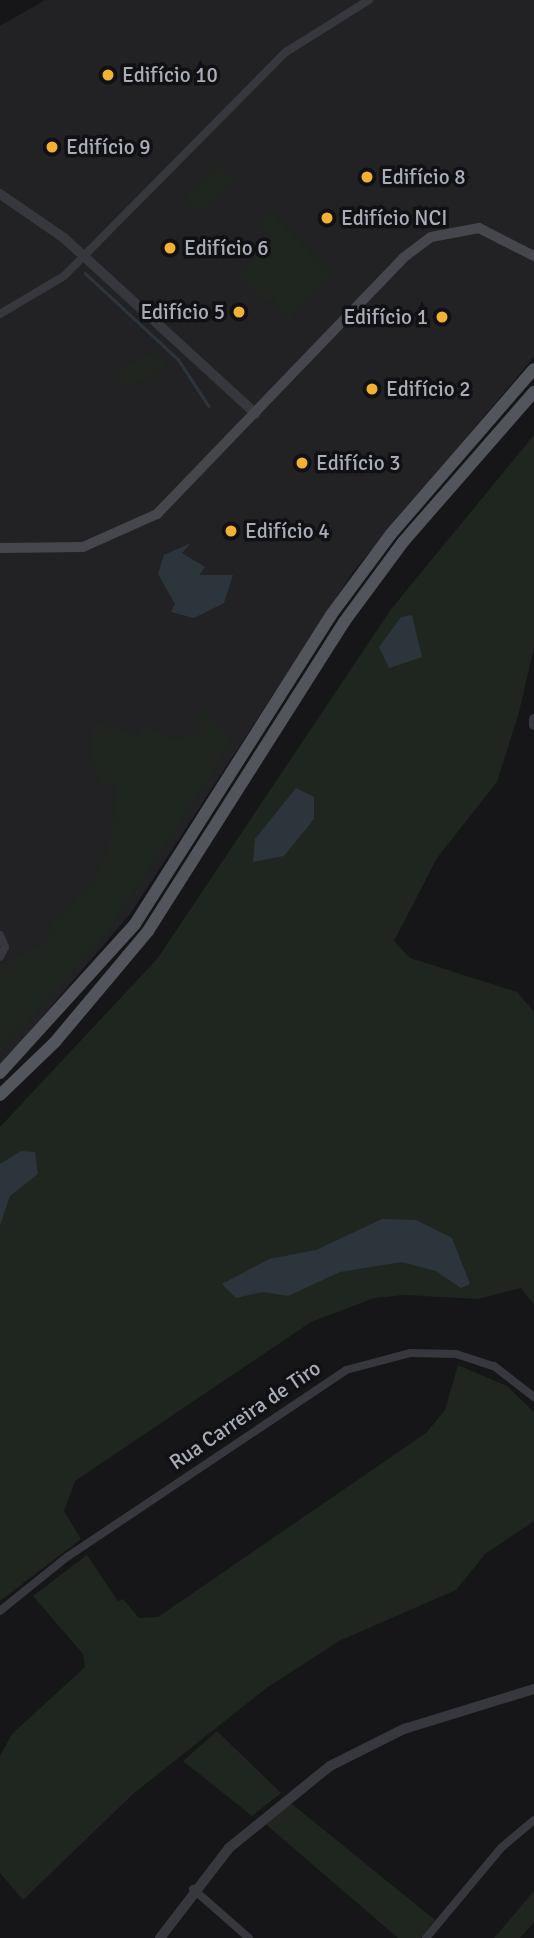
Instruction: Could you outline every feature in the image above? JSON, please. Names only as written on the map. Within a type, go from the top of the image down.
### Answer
[{"type":"main road","points":[[0,548],[60,552],[130,530],[176,498],[424,242],[479,228],[534,256]]},
{"type":"main road","points":[[0,1073],[135,924],[331,615],[391,534],[534,369]]},
{"type":"main road","points":[[0,1096],[55,1042],[148,931],[344,622],[403,542],[534,392]]},
{"type":"street","points":[[0,314],[38,295],[84,256],[273,63],[334,16],[369,0]]},
{"type":"street","points":[[0,194],[84,256],[256,414]]},
{"type":"street","points":[[534,719],[534,726]]},
{"type":"street","points":[[0,935],[5,947],[0,957]]},
{"type":"street","name":"Rua Carreira de Tiro","points":[[0,1611],[67,1557],[317,1386],[368,1362],[410,1353],[456,1354],[494,1366],[534,1396]]},
{"type":"street","points":[[160,1938],[193,1889],[271,1809],[344,1758],[414,1725],[534,1689]]},
{"type":"street","points":[[426,1938],[501,1848],[534,1821]]},
{"type":"street","points":[[193,1889],[248,1938]]},
{"type":"shaded area","points":[[45,0],[534,0],[534,357],[353,572],[130,914],[0,1066],[0,26]]},
{"type":"shaded area","points":[[217,164],[233,180],[200,213],[184,197]]},
{"type":"shaded area","points":[[269,212],[331,273],[288,320],[272,297],[266,303],[238,276],[273,239],[259,225]]},
{"type":"shaded area","points":[[158,351],[166,370],[124,388],[116,369]]},
{"type":"shaded area","points":[[534,435],[534,647],[519,712],[497,782],[437,858],[394,941],[410,958],[517,992],[534,1012],[534,1305],[521,1288],[478,1299],[404,1295],[374,1298],[311,1322],[75,1481],[64,1511],[81,1539],[0,1601],[0,1127],[157,959],[392,608]]},
{"type":"shaded area","points":[[191,543],[182,553],[205,567],[199,575],[233,575],[224,603],[194,618],[171,612],[175,604],[158,574],[164,555]]},
{"type":"shaded area","points":[[412,615],[422,657],[389,668],[379,647],[401,617]]},
{"type":"shaded area","points":[[202,707],[231,740],[201,791],[101,941],[0,1051],[0,967],[45,943],[54,919],[96,876],[112,836],[115,784],[100,785],[89,744],[97,721],[138,737],[142,727],[180,740],[199,731]]},
{"type":"shaded area","points":[[296,788],[314,797],[314,819],[284,856],[253,862],[255,839]]},
{"type":"shaded area","points":[[21,1151],[35,1152],[38,1174],[10,1196],[0,1225],[0,1164]]},
{"type":"shaded area","points":[[382,1219],[416,1220],[452,1238],[470,1284],[461,1288],[436,1271],[402,1262],[340,1272],[288,1296],[263,1292],[236,1298],[222,1284],[269,1259],[316,1250]]},
{"type":"shaded area","points":[[458,1365],[507,1386],[534,1412],[534,1521],[485,1554],[456,1590],[339,1641],[265,1689],[133,1794],[23,1900],[0,1873],[0,1756],[12,1734],[85,1667],[83,1654],[33,1596],[87,1555],[118,1601],[123,1599],[139,1618],[158,1617],[426,1433],[445,1410]]},
{"type":"shaded area","points":[[217,1731],[281,1793],[252,1816],[183,1761]]},
{"type":"shaded area","points":[[287,1800],[435,1920],[421,1938],[398,1938],[263,1822]]},
{"type":"shaded area","points":[[534,1891],[534,1922],[520,1938],[494,1938]]},
{"type":"waterway","points":[[85,273],[178,359],[209,406]]},
{"type":"place","name":"Edifício 10","points":[[108,75]]},
{"type":"place","name":"Edifício 9","points":[[52,147]]},
{"type":"place","name":"Edifício 8","points":[[367,177]]},
{"type":"place","name":"Edifício NCI","points":[[327,218]]},
{"type":"place","name":"Edifício 6","points":[[170,248]]},
{"type":"place","name":"Edifício 5","points":[[239,312]]},
{"type":"place","name":"Edifício 1","points":[[442,317]]},
{"type":"place","name":"Edifício 2","points":[[372,389]]},
{"type":"place","name":"Edifício 3","points":[[302,463]]},
{"type":"place","name":"Edifício 4","points":[[231,531]]}]
